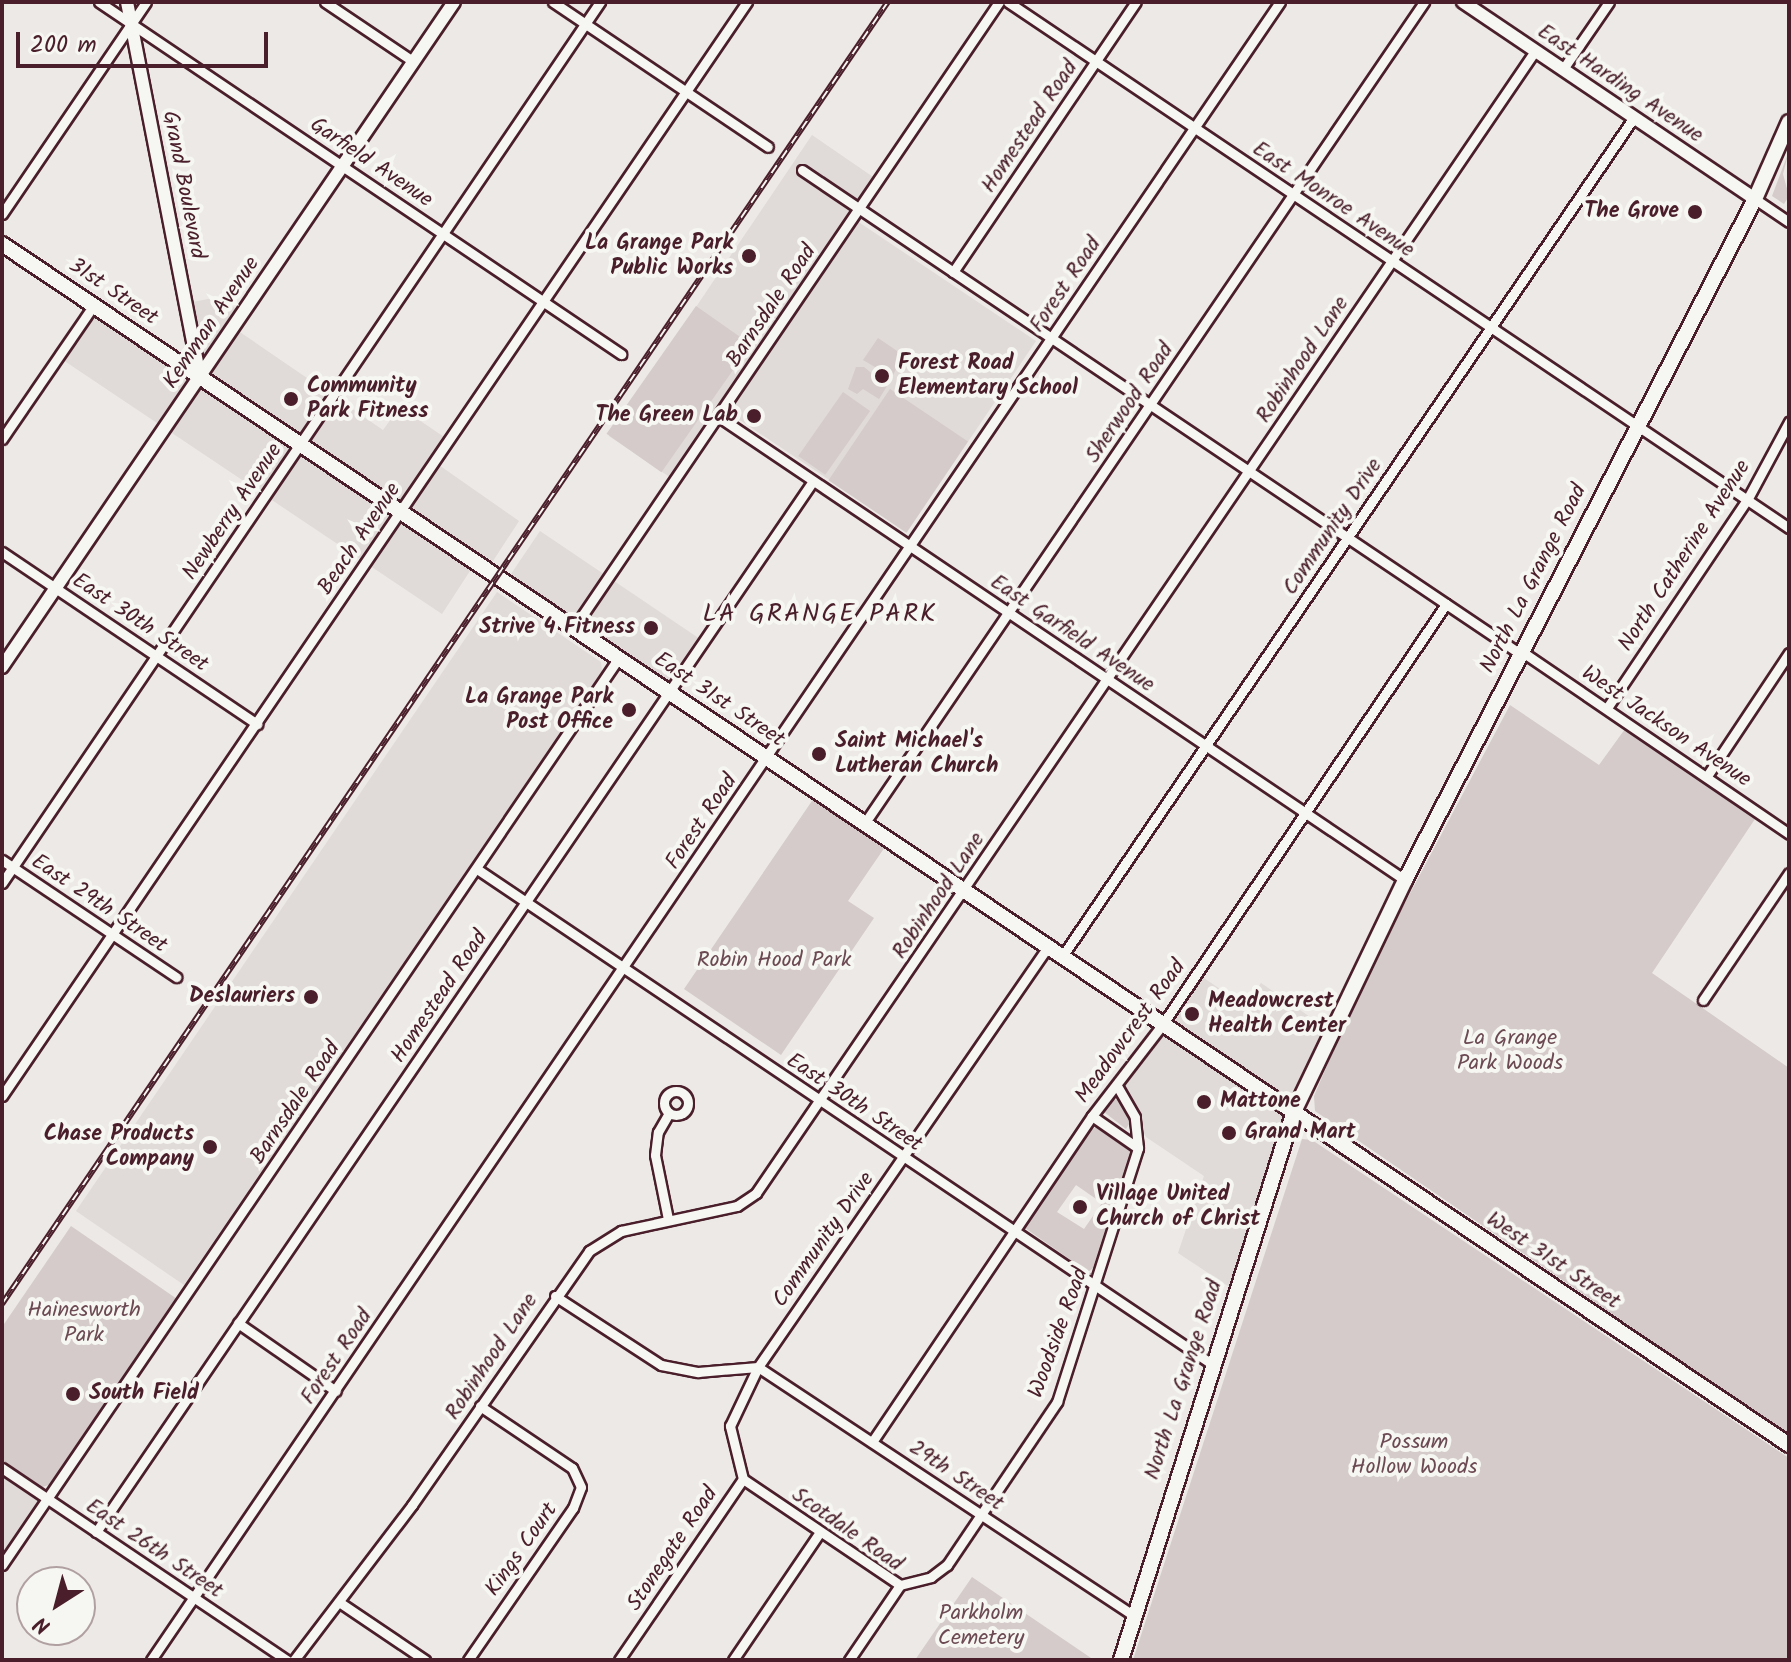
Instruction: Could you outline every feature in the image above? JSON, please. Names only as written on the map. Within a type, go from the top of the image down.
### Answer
[{"type":"main road","name":"North La Grange Road","points":[[1121,1660],[1293,1114],[1405,880],[1755,199],[1789,122]]},
{"type":"main road","name":"31st Street","points":[[2,244],[200,376]]},
{"type":"main road","name":"East 31st Street","points":[[200,376],[1293,1114]]},
{"type":"main road","name":"West 31st Street","points":[[1293,1114],[1789,1445]]},
{"type":"street","name":"Garfield Avenue","points":[[99,2],[621,354]]},
{"type":"street","name":"Grand Boulevard","points":[[127,2],[200,376]]},
{"type":"street","points":[[2,214],[146,2]]},
{"type":"street","points":[[325,2],[414,62]]},
{"type":"street","name":"Kemman Avenue","points":[[2,667],[454,2]]},
{"type":"street","points":[[553,2],[768,147]]},
{"type":"street","name":"Newberry Avenue","points":[[2,883],[600,2]]},
{"type":"street","name":"Beach Avenue","points":[[2,1096],[747,2]]},
{"type":"street","name":"Barnsdale Road","points":[[573,629],[999,2]]},
{"type":"street","name":"East Monroe Avenue","points":[[1008,2],[1789,528]]},
{"type":"street","name":"Homestead Road","points":[[953,272],[1136,2]]},
{"type":"street","name":"Forest Road","points":[[151,1660],[1280,2]]},
{"type":"street","name":"Sherwood Road","points":[[864,824],[1424,2]]},
{"type":"street","name":"East Harding Avenue","points":[[1463,2],[1755,199]]},
{"type":"street","points":[[1563,69],[1609,2]]},
{"type":"street","name":"Robinhood Lane","points":[[294,1660],[480,1406],[582,1259],[605,1239],[668,1219],[750,1200],[820,1102],[1535,51]]},
{"type":"street","name":"Community Drive","points":[[1061,958],[1634,117]]},
{"type":"street","name":"West Jackson Avenue","points":[[802,170],[1446,604],[1607,708],[1789,834]]},
{"type":"street","points":[[1755,199],[1789,222]]},
{"type":"street","points":[[2,439],[93,306]]},
{"type":"street","name":"East Garfield Avenue","points":[[719,417],[1405,880]]},
{"type":"street","name":"North Catherine Avenue","points":[[1607,708],[1747,500],[1789,422]]},
{"type":"street","name":"Homestead Road","points":[[96,1532],[813,481]]},
{"type":"street","name":"East 30th Street","points":[[2,552],[257,724]]},
{"type":"street","name":"Meadowcrest Road","points":[[872,1442],[1092,1116],[1118,1088],[1162,1025],[1446,604]]},
{"type":"street","points":[[1707,776],[1789,653]]},
{"type":"street","name":"Barnsdale Road","points":[[2,1565],[618,659]]},
{"type":"street","name":"East 29th Street","points":[[2,860],[176,977]]},
{"type":"street","name":"East 30th Street","points":[[477,869],[1212,1364]]},
{"type":"street","points":[[1703,1000],[1789,873]]},
{"type":"street","name":"Community Drive","points":[[758,1367],[1047,948]]},
{"type":"street","name":"Woodside Road","points":[[900,1585],[931,1577],[947,1565],[1057,1402],[1138,1148],[1135,1117],[1118,1088]]},
{"type":"street","points":[[668,1219],[655,1155],[658,1132],[669,1113]]},
{"type":"street","points":[[1092,1116],[1138,1148]]},
{"type":"street","points":[[555,1296],[661,1365],[698,1372],[758,1367]]},
{"type":"street","points":[[238,1323],[336,1391]]},
{"type":"street","name":"29th Street","points":[[758,1367],[1133,1615]]},
{"type":"street","name":"Stonegate Road","points":[[619,1660],[743,1479],[730,1426],[758,1367]]},
{"type":"street","name":"Kings Court","points":[[468,1660],[573,1508],[581,1487],[572,1468],[480,1406]]},
{"type":"street","name":"East 26th Street","points":[[2,1468],[287,1660]]},
{"type":"street","name":"Scotdale Road","points":[[743,1479],[900,1585],[849,1660]]},
{"type":"street","points":[[733,1660],[820,1532]]},
{"type":"street","points":[[339,1602],[425,1660]]},
{"type":"shaded area","name":"Forest Road Elementary School","points":[[812,135],[879,181],[854,219],[1036,341],[907,532],[728,412],[677,482],[609,436]]},
{"type":"shaded area","points":[[218,297],[240,311],[231,326],[383,430],[400,407],[450,441],[436,463],[519,521],[493,561],[481,554],[442,614],[60,358],[96,305],[199,374],[188,303]]},
{"type":"shaded area","points":[[540,531],[707,643],[674,691],[508,579]]},
{"type":"shaded area","points":[[497,592],[601,662],[602,671],[184,1285],[76,1211]]},
{"type":"shaded area","points":[[1195,972],[1245,1006],[1261,983],[1326,1028],[1292,1109],[1162,1022]]},
{"type":"shaded area","points":[[1158,1026],[1288,1115],[1231,1288],[1178,1253],[1204,1176],[1146,1137],[1119,1083]]},
{"type":"shaded area","points":[[2,1473],[50,1506],[2,1577]]},
{"type":"green space","points":[[1789,151],[1783,174],[1789,196],[1784,204],[1772,196]]},
{"type":"green space","points":[[696,306],[751,344],[661,472],[607,434]]},
{"type":"green space","points":[[878,338],[903,355],[892,377],[863,360]]},
{"type":"green space","points":[[856,367],[864,367],[887,386],[879,399],[863,389],[857,394],[848,389]]},
{"type":"green space","points":[[890,389],[968,442],[906,533],[828,480]]},
{"type":"green space","points":[[843,392],[870,411],[825,475],[798,456]]},
{"type":"green space","name":"La Grange Park Woods","points":[[1510,705],[1599,765],[1625,729],[1755,819],[1652,973],[1789,1068],[1789,1435],[1315,1111],[1314,1096],[1362,984]]},
{"type":"green space","name":"Robin Hood Park","points":[[816,795],[887,844],[848,901],[874,918],[781,1055],[684,989]]},
{"type":"green space","points":[[1121,1099],[1132,1119],[1126,1129],[1104,1112],[1112,1100]]},
{"type":"green space","points":[[1099,1126],[1132,1150],[1097,1265],[1088,1272],[1025,1228],[1090,1130]],"holes":[[[1076,1185],[1102,1203],[1084,1229],[1057,1212]]]},
{"type":"green space","name":"Possum Hollow Woods","points":[[1302,1139],[1312,1140],[1789,1458],[1789,1660],[1133,1660]]},
{"type":"green space","name":"Hainesworth Park","points":[[71,1226],[180,1301],[49,1485],[42,1487],[2,1460],[2,1327]]},
{"type":"green space","name":"Parkholm Cemetery","points":[[972,1577],[1094,1660],[915,1660]]},
{"type":"railway","points":[[2,1304],[888,2]]},
{"type":"place","name":"The Grove","points":[[1695,212]]},
{"type":"place","name":"La Grange Park Public Works","points":[[749,256]]},
{"type":"place","name":"Forest Road Elementary School","points":[[882,376]]},
{"type":"place","name":"Community Park Fitness","points":[[291,399]]},
{"type":"place","name":"The Green Lab","points":[[754,416]]},
{"type":"place","name":"Strive 4 Fitness","points":[[651,628]]},
{"type":"place","name":"La Grange Park Post Office","points":[[629,710]]},
{"type":"place","name":"Saint Michael's Lutheran Church","points":[[819,754]]},
{"type":"place","name":"Deslauriers","points":[[311,997]]},
{"type":"place","name":"Meadowcrest Health Center","points":[[1192,1014]]},
{"type":"place","name":"Mattone","points":[[1204,1102]]},
{"type":"place","name":"Grand Mart","points":[[1229,1133]]},
{"type":"place","name":"Chase Products Company","points":[[210,1147]]},
{"type":"place","name":"Village United Church of Christ","points":[[1080,1207]]},
{"type":"place","name":"South Field","points":[[73,1394]]},
{"type":"district","name":"LA GRANGE PARK","points":[[820,615]]}]
